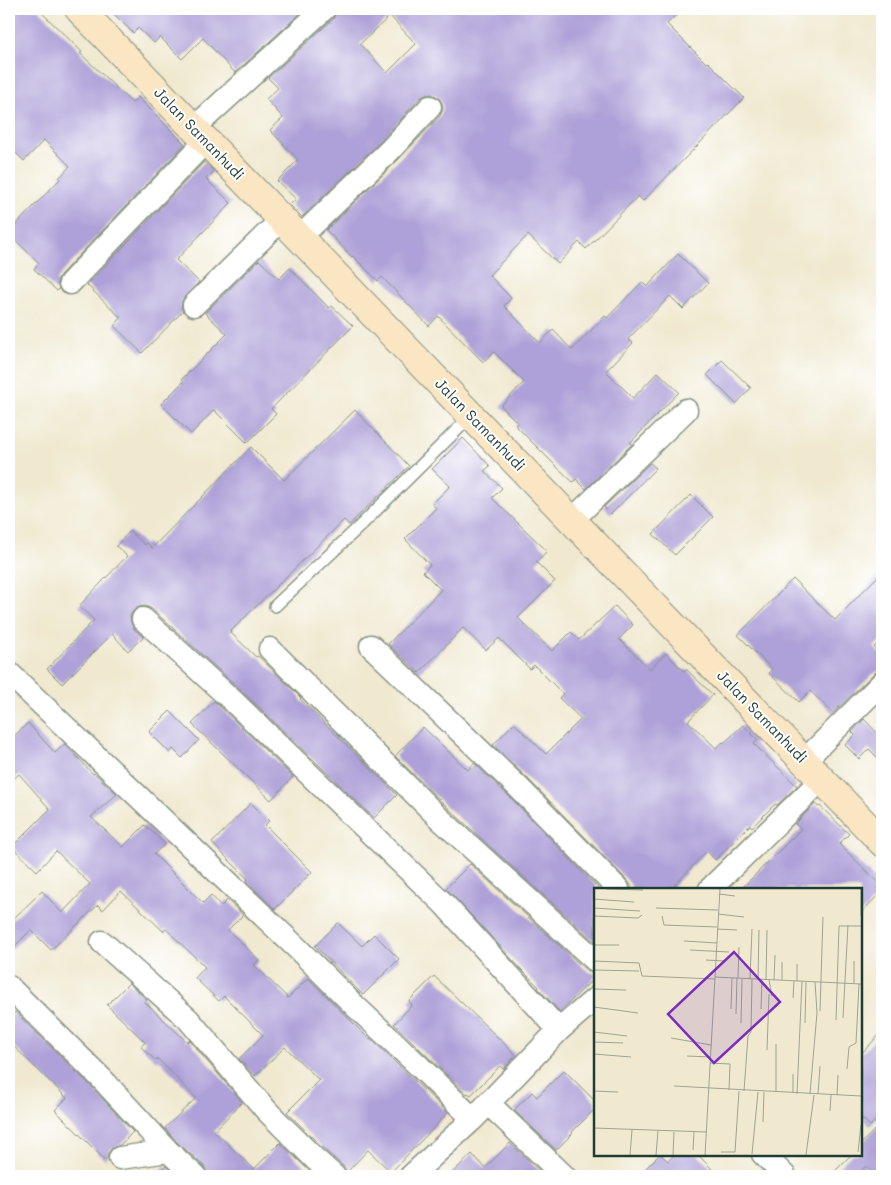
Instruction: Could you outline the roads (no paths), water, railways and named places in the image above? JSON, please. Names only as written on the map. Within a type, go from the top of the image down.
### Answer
[{"type":"street","points":[[70,283],[200,135],[324,9]]},
{"type":"street","name":"Jalan Samanhudi","points":[[86,11],[200,135],[882,842]]},
{"type":"street","points":[[194,305],[389,151],[430,107]]},
{"type":"street","points":[[572,520],[686,410]]},
{"type":"street","points":[[143,619],[233,701],[444,904],[559,1030]]},
{"type":"street","points":[[371,646],[519,788],[617,888]]},
{"type":"street","points":[[270,649],[439,818],[594,959]]},
{"type":"street","points":[[9,673],[420,1067],[481,1111],[564,1176]]},
{"type":"street","points":[[711,888],[813,770],[882,683]]},
{"type":"street","points":[[102,942],[188,1019],[267,1111],[334,1176]]},
{"type":"street","points":[[9,987],[101,1078],[168,1151],[195,1176]]},
{"type":"street","points":[[414,1175],[481,1111],[559,1030],[594,1000]]},
{"type":"street","points":[[120,1158],[168,1151]]},
{"type":"street","points":[[764,1155],[785,1176]]},
{"type":"lane","points":[[274,606],[472,416]]}]
